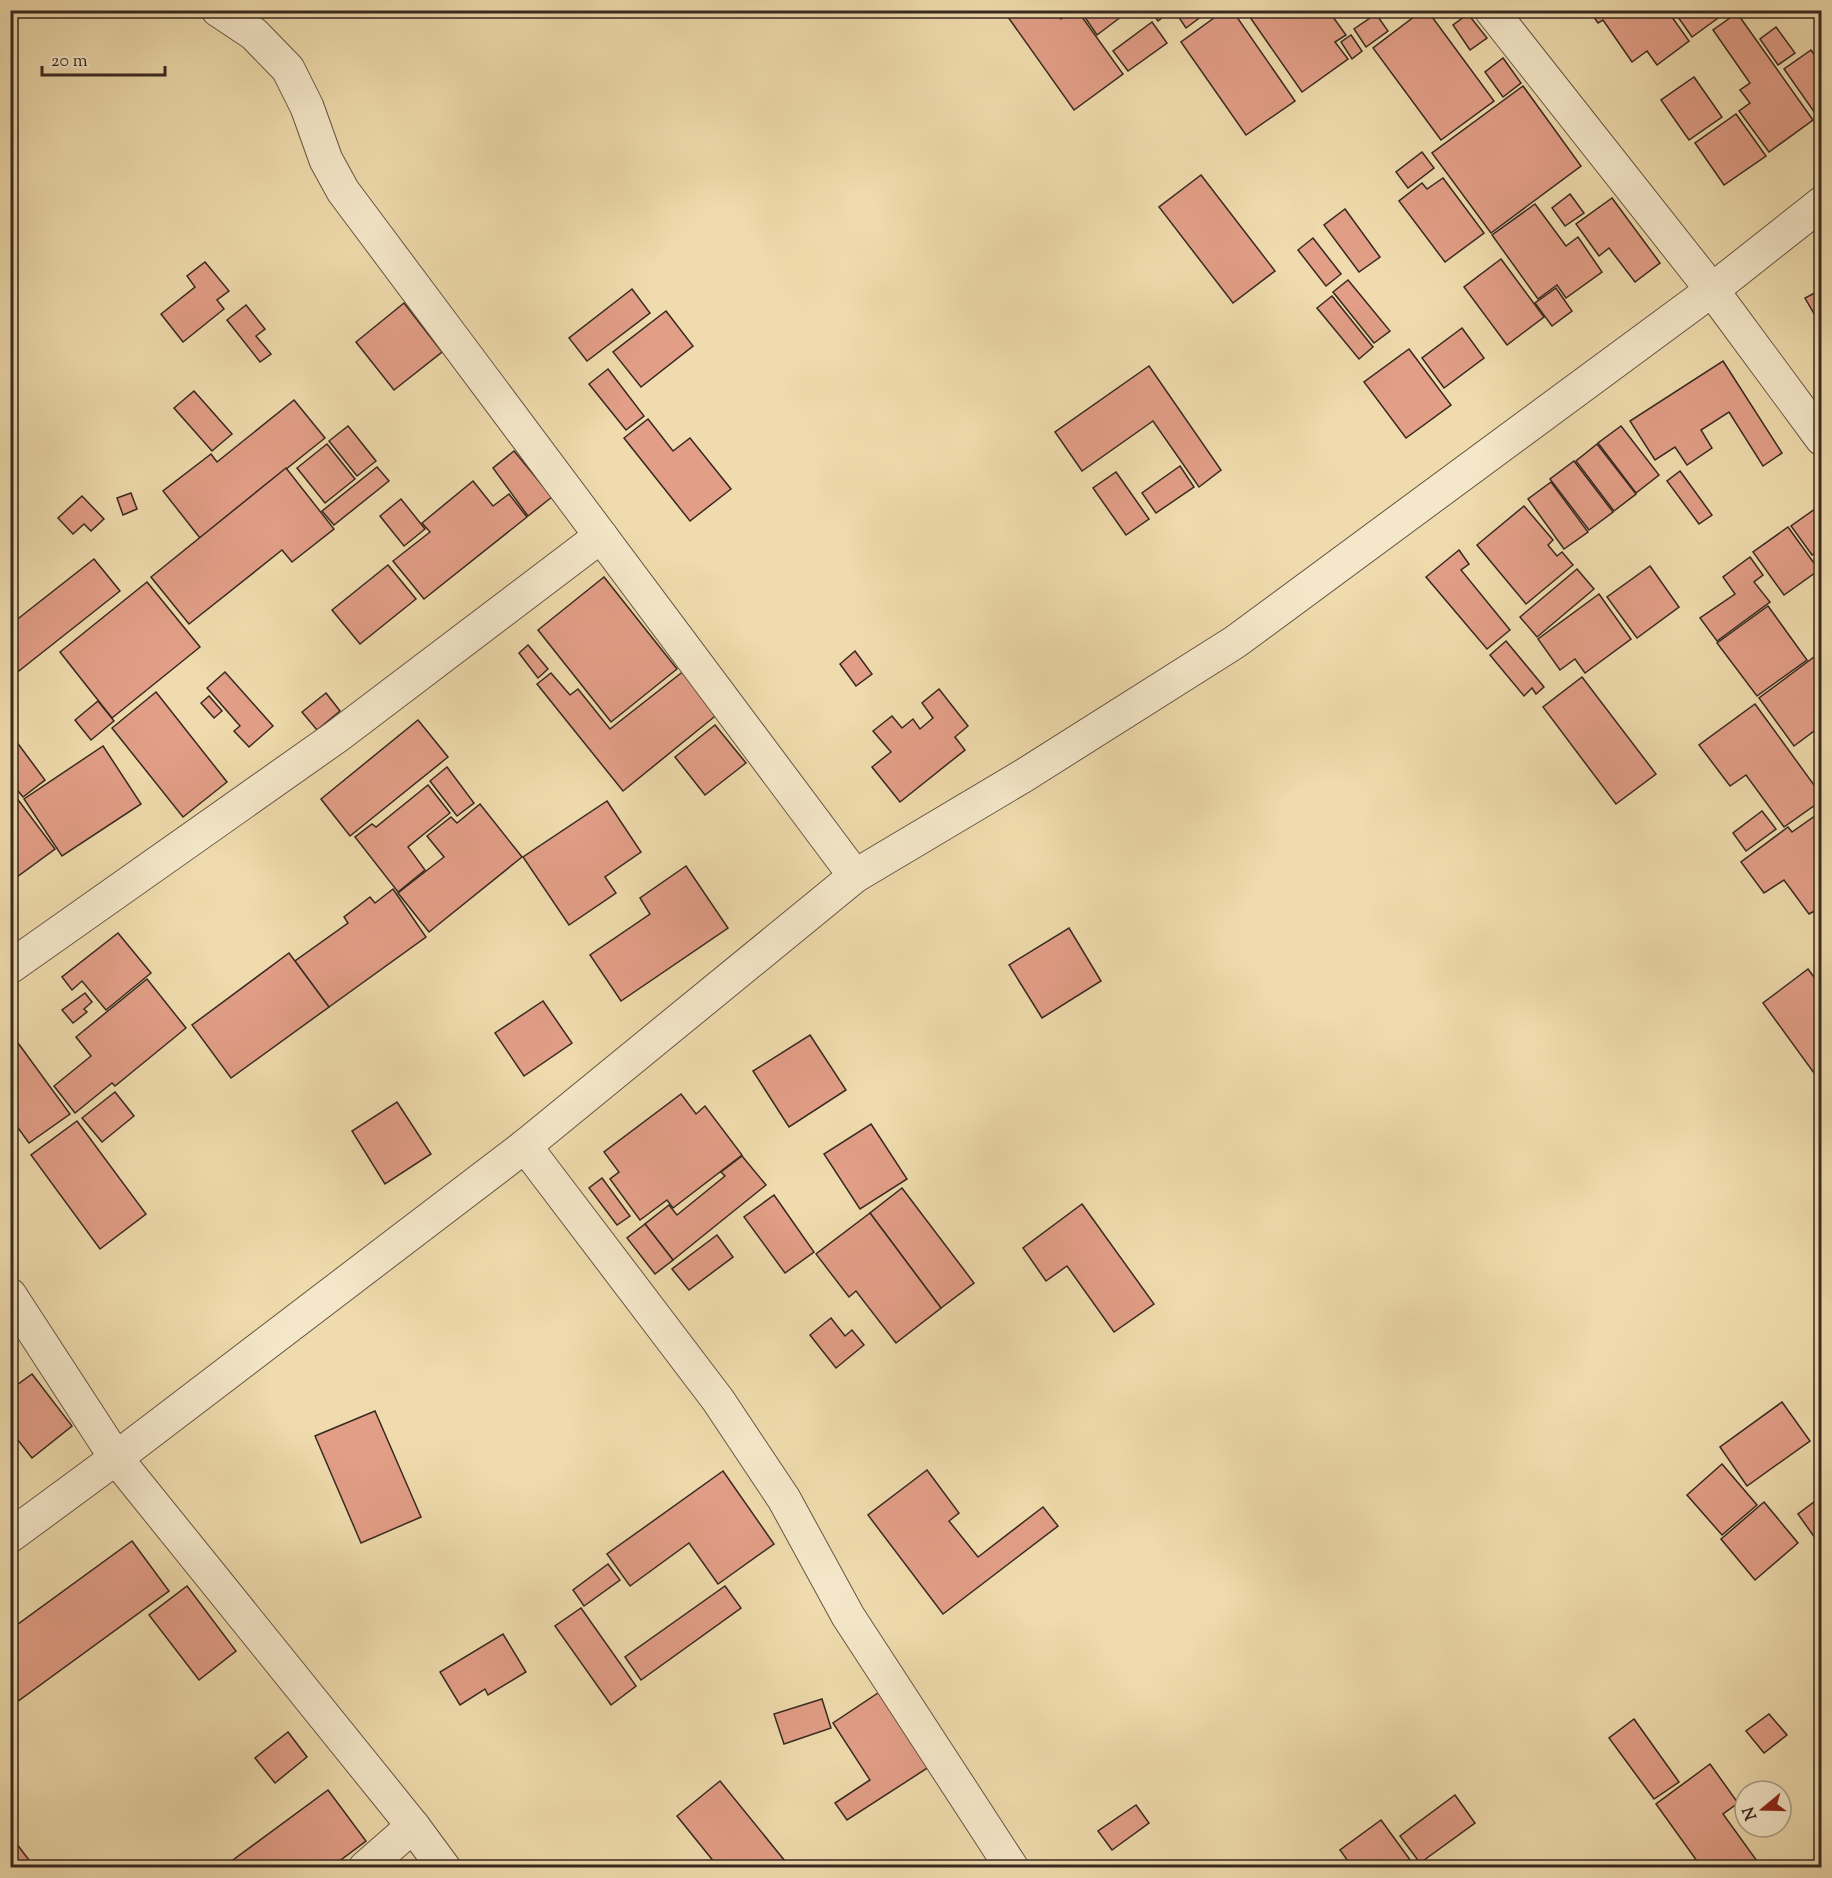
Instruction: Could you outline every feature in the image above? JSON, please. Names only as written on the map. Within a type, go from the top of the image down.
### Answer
[{"type":"street","points":[[218,10],[254,34],[288,69],[307,107],[326,160],[343,191],[855,876]]},
{"type":"street","points":[[1491,10],[1712,290],[1821,439]]},
{"type":"street","points":[[10,1536],[116,1458],[525,1146],[855,876],[1023,776],[1235,642],[1712,290],[1821,203]]},
{"type":"street","points":[[10,967],[336,736],[601,536]]},
{"type":"street","points":[[525,1146],[718,1400],[784,1499],[848,1616],[1012,1868]]},
{"type":"street","points":[[10,1295],[116,1458],[413,1826],[444,1868]]},
{"type":"street","points":[[365,1868],[413,1826]]},
{"type":"building","points":[[1003,10],[1061,10],[1057,13],[1061,19],[1077,10],[1123,74],[1074,110]]},
{"type":"building","points":[[1080,10],[1130,10],[1097,35]]},
{"type":"building","points":[[1150,10],[1172,10],[1158,21]]},
{"type":"building","points":[[1174,10],[1210,10],[1186,28]]},
{"type":"building","points":[[1225,10],[1232,10],[1295,101],[1246,135],[1181,42]]},
{"type":"building","points":[[1245,10],[1328,10],[1346,35],[1335,42],[1348,59],[1302,92]]},
{"type":"building","points":[[1423,10],[1427,10],[1494,101],[1441,140],[1373,48]]},
{"type":"building","points":[[1589,10],[1667,10],[1689,41],[1657,65],[1647,51],[1632,62],[1603,20],[1598,23]]},
{"type":"building","points":[[1673,10],[1729,10],[1692,37]]},
{"type":"building","points":[[1737,13],[1813,120],[1769,152],[1739,111],[1750,103],[1740,90],[1750,83],[1713,30]]},
{"type":"building","points":[[1376,14],[1388,31],[1366,47],[1354,29]]},
{"type":"building","points":[[1468,14],[1487,38],[1470,50],[1453,25]]},
{"type":"building","points":[[1152,22],[1167,43],[1128,71],[1113,51]]},
{"type":"building","points":[[1776,27],[1795,53],[1778,65],[1760,39]]},
{"type":"building","points":[[1351,35],[1362,51],[1352,59],[1341,42]]},
{"type":"building","points":[[1811,50],[1822,65],[1822,112],[1817,116],[1784,69]]},
{"type":"building","points":[[1503,58],[1521,83],[1503,97],[1485,72]]},
{"type":"building","points":[[1694,77],[1722,117],[1689,140],[1661,100]]},
{"type":"building","points":[[1523,86],[1581,166],[1491,233],[1432,153]]},
{"type":"building","points":[[1736,114],[1766,156],[1724,185],[1695,143]]},
{"type":"building","points":[[1422,152],[1434,168],[1408,188],[1396,172]]},
{"type":"building","points":[[1201,175],[1275,271],[1233,303],[1159,207]]},
{"type":"building","points":[[1443,178],[1484,233],[1445,262],[1399,201],[1422,183],[1427,189]]},
{"type":"building","points":[[1570,194],[1584,213],[1565,226],[1552,208]]},
{"type":"building","points":[[1612,198],[1660,263],[1635,282],[1609,248],[1599,256],[1576,224]]},
{"type":"building","points":[[1535,204],[1566,246],[1578,237],[1602,272],[1566,298],[1557,285],[1538,299],[1492,235]]},
{"type":"building","points":[[1345,209],[1380,257],[1359,272],[1324,225]]},
{"type":"building","points":[[1313,238],[1341,274],[1326,286],[1298,250]]},
{"type":"building","points":[[1501,259],[1544,317],[1507,345],[1464,287]]},
{"type":"building","points":[[205,262],[229,291],[217,300],[224,309],[183,342],[161,314],[195,287],[187,276]]},
{"type":"building","points":[[1348,280],[1390,331],[1374,343],[1333,292]]},
{"type":"building","points":[[1556,288],[1572,311],[1552,326],[1535,303]]},
{"type":"building","points":[[632,289],[650,313],[587,361],[569,338]]},
{"type":"building","points":[[1822,289],[1822,323],[1820,324],[1805,298]]},
{"type":"building","points":[[1332,296],[1373,347],[1359,359],[1317,308]]},
{"type":"building","points":[[404,303],[442,352],[394,390],[356,342]]},
{"type":"building","points":[[246,305],[265,329],[256,336],[271,354],[260,362],[227,320]]},
{"type":"building","points":[[666,311],[693,346],[641,387],[613,352]]},
{"type":"building","points":[[1462,328],[1484,358],[1444,388],[1422,358]]},
{"type":"building","points":[[1409,349],[1451,405],[1406,438],[1364,382]]},
{"type":"building","points":[[1723,361],[1782,453],[1763,466],[1729,412],[1701,430],[1712,448],[1687,465],[1675,447],[1655,460],[1630,421]]},
{"type":"building","points":[[1149,366],[1221,470],[1199,487],[1153,421],[1082,471],[1055,432]]},
{"type":"building","points":[[608,369],[644,416],[626,430],[589,384]]},
{"type":"building","points":[[194,391],[232,434],[212,451],[174,408]]},
{"type":"building","points":[[294,400],[325,438],[200,538],[163,491],[211,454],[217,462]]},
{"type":"building","points":[[648,419],[673,451],[690,438],[731,489],[690,521],[624,438]]},
{"type":"building","points":[[348,426],[376,461],[357,476],[329,441]]},
{"type":"building","points":[[1621,426],[1659,475],[1636,493],[1598,443]]},
{"type":"building","points":[[327,444],[355,479],[325,503],[297,468]]},
{"type":"building","points":[[1597,444],[1636,494],[1614,511],[1576,461]]},
{"type":"building","points":[[514,451],[552,497],[528,516],[493,468]]},
{"type":"building","points":[[1574,461],[1613,512],[1589,530],[1550,479]]},
{"type":"building","points":[[1180,466],[1194,487],[1156,513],[1142,493]]},
{"type":"building","points":[[377,467],[389,481],[334,525],[322,511]]},
{"type":"building","points":[[286,468],[334,529],[292,562],[282,550],[189,624],[151,577]]},
{"type":"building","points":[[1680,471],[1712,515],[1699,524],[1667,481]]},
{"type":"building","points":[[1116,472],[1149,519],[1126,535],[1093,488]]},
{"type":"building","points":[[473,481],[493,506],[509,494],[527,517],[424,599],[393,561],[430,532],[422,523]]},
{"type":"building","points":[[1551,482],[1588,532],[1564,549],[1528,499]]},
{"type":"building","points":[[131,493],[137,509],[123,515],[117,498]]},
{"type":"building","points":[[82,496],[104,519],[91,531],[84,524],[73,534],[58,518]]},
{"type":"building","points":[[401,499],[425,529],[404,546],[380,516]]},
{"type":"building","points":[[1524,506],[1553,540],[1548,545],[1557,556],[1562,552],[1573,565],[1526,604],[1477,545]]},
{"type":"building","points":[[1815,509],[1822,518],[1822,548],[1812,555],[1791,526]]},
{"type":"building","points":[[1788,527],[1819,570],[1784,595],[1753,552]]},
{"type":"building","points":[[1459,550],[1469,564],[1461,570],[1510,630],[1487,649],[1426,577]]},
{"type":"building","points":[[1750,557],[1763,575],[1754,582],[1770,602],[1717,641],[1700,618],[1735,594],[1723,577]]},
{"type":"building","points":[[94,559],[120,591],[10,678],[10,625]]},
{"type":"building","points":[[388,565],[416,599],[360,644],[332,610]]},
{"type":"building","points":[[1650,566],[1679,607],[1637,638],[1607,597]]},
{"type":"building","points":[[1577,569],[1594,589],[1537,637],[1520,617]]},
{"type":"building","points":[[604,577],[677,669],[611,722],[538,630]]},
{"type":"building","points":[[147,582],[200,647],[112,718],[60,652]]},
{"type":"building","points":[[1599,594],[1631,639],[1585,673],[1575,659],[1560,670],[1538,639]]},
{"type":"building","points":[[1768,606],[1807,660],[1757,696],[1717,643]]},
{"type":"building","points":[[1506,641],[1544,687],[1536,694],[1532,688],[1524,696],[1490,655]]},
{"type":"building","points":[[528,645],[548,669],[538,678],[519,653]]},
{"type":"building","points":[[855,651],[872,674],[856,686],[840,664]]},
{"type":"building","points":[[1818,654],[1822,658],[1822,725],[1794,746],[1759,698]]},
{"type":"building","points":[[685,670],[719,713],[623,791],[537,684],[551,673],[570,695],[578,689],[610,729]]},
{"type":"building","points":[[225,672],[273,726],[249,747],[234,731],[240,726],[207,688]]},
{"type":"building","points":[[1582,677],[1656,774],[1616,804],[1543,707]]},
{"type":"building","points":[[939,689],[968,726],[955,737],[965,750],[900,802],[872,767],[891,752],[873,731],[892,716],[902,728],[913,719],[920,729],[933,718],[922,703]]},
{"type":"building","points":[[156,692],[227,782],[183,817],[112,728]]},
{"type":"building","points":[[326,693],[340,711],[317,730],[302,712]]},
{"type":"building","points":[[209,696],[222,711],[214,718],[201,703]]},
{"type":"building","points":[[98,701],[114,721],[91,740],[75,720]]},
{"type":"building","points":[[1755,704],[1822,796],[1822,800],[1784,827],[1746,775],[1730,786],[1699,745]]},
{"type":"building","points":[[418,720],[448,757],[350,836],[321,799]]},
{"type":"building","points":[[715,725],[746,763],[705,795],[675,757]]},
{"type":"building","points":[[10,733],[45,780],[23,797],[10,781]]},
{"type":"building","points":[[103,746],[141,804],[62,856],[24,799]]},
{"type":"building","points":[[447,767],[474,803],[457,816],[430,781]]},
{"type":"building","points":[[428,785],[450,813],[408,847],[425,870],[398,892],[355,837],[372,824],[376,827]]},
{"type":"building","points":[[10,789],[55,849],[10,882]]},
{"type":"building","points":[[607,801],[641,852],[605,877],[616,893],[569,925],[523,857]]},
{"type":"building","points":[[480,804],[522,857],[429,932],[398,893],[444,857],[427,836],[451,817],[457,823]]},
{"type":"building","points":[[1762,811],[1776,829],[1746,851],[1733,833]]},
{"type":"building","points":[[1822,811],[1822,907],[1809,914],[1784,880],[1764,893],[1741,862],[1788,827],[1792,832]]},
{"type":"building","points":[[686,866],[728,928],[621,1001],[590,955],[650,914],[640,898]]},
{"type":"building","points":[[393,889],[426,937],[329,1007],[295,961],[348,923],[344,917],[370,897],[375,903]]},
{"type":"building","points":[[1069,928],[1101,981],[1042,1018],[1009,965]]},
{"type":"building","points":[[118,933],[151,973],[106,1010],[82,981],[72,990],[62,977]]},
{"type":"building","points":[[289,953],[329,1007],[231,1078],[192,1025]]},
{"type":"building","points":[[1808,969],[1822,988],[1822,1084],[1763,1003]]},
{"type":"building","points":[[147,979],[186,1028],[115,1086],[112,1083],[75,1113],[54,1086],[91,1056],[76,1037]]},
{"type":"building","points":[[85,993],[92,1002],[84,1009],[87,1012],[73,1023],[62,1010]]},
{"type":"building","points":[[543,1001],[572,1043],[524,1076],[495,1033]]},
{"type":"building","points":[[10,1032],[70,1114],[29,1143],[10,1117]]},
{"type":"building","points":[[810,1035],[846,1090],[789,1127],[753,1071]]},
{"type":"building","points":[[115,1092],[134,1116],[102,1142],[82,1118]]},
{"type":"building","points":[[681,1094],[696,1114],[705,1106],[742,1155],[673,1208],[667,1200],[640,1220],[610,1179],[619,1172],[604,1152]]},
{"type":"building","points":[[397,1102],[431,1154],[385,1184],[352,1131]]},
{"type":"building","points":[[77,1121],[146,1214],[100,1249],[31,1155]]},
{"type":"building","points":[[871,1124],[907,1179],[860,1209],[824,1154]]},
{"type":"building","points":[[742,1156],[766,1185],[673,1260],[645,1224],[669,1205],[677,1215],[725,1176],[721,1172]]},
{"type":"building","points":[[602,1178],[630,1216],[617,1225],[589,1188]]},
{"type":"building","points":[[902,1188],[974,1283],[941,1308],[870,1213]]},
{"type":"building","points":[[774,1195],[814,1252],[785,1273],[744,1217]]},
{"type":"building","points":[[1082,1204],[1154,1304],[1114,1332],[1067,1266],[1046,1281],[1023,1248]]},
{"type":"building","points":[[870,1213],[941,1308],[896,1343],[856,1291],[849,1297],[816,1254]]},
{"type":"building","points":[[645,1224],[673,1260],[655,1274],[627,1238]]},
{"type":"building","points":[[717,1235],[733,1257],[689,1290],[672,1269]]},
{"type":"building","points":[[831,1318],[845,1336],[852,1330],[864,1345],[836,1368],[810,1335]]},
{"type":"building","points":[[32,1374],[72,1426],[32,1458],[10,1430],[10,1390]]},
{"type":"building","points":[[1782,1402],[1810,1441],[1747,1486],[1720,1447]]},
{"type":"building","points":[[375,1411],[421,1517],[361,1543],[315,1436]]},
{"type":"building","points":[[1722,1464],[1757,1505],[1722,1535],[1687,1495]]},
{"type":"building","points":[[927,1470],[959,1513],[949,1521],[978,1557],[1043,1507],[1058,1526],[943,1614],[868,1515]]},
{"type":"building","points":[[723,1471],[774,1544],[718,1584],[689,1543],[630,1586],[607,1554]]},
{"type":"building","points":[[1822,1496],[1822,1533],[1815,1538],[1798,1514]]},
{"type":"building","points":[[1764,1502],[1798,1543],[1755,1580],[1721,1539]]},
{"type":"building","points":[[132,1541],[169,1591],[10,1707],[10,1630]]},
{"type":"building","points":[[608,1564],[620,1580],[584,1606],[573,1590]]},
{"type":"building","points":[[187,1586],[236,1651],[199,1680],[149,1615]]},
{"type":"building","points":[[725,1586],[741,1608],[641,1680],[625,1657]]},
{"type":"building","points":[[581,1608],[636,1686],[611,1705],[555,1626]]},
{"type":"building","points":[[503,1634],[526,1672],[488,1695],[485,1689],[460,1705],[440,1672]]},
{"type":"building","points":[[884,1689],[932,1765],[847,1820],[835,1803],[870,1780],[833,1723]]},
{"type":"building","points":[[822,1699],[831,1728],[784,1744],[774,1714]]},
{"type":"building","points":[[1769,1714],[1787,1735],[1764,1753],[1746,1731]]},
{"type":"building","points":[[1634,1719],[1679,1782],[1654,1799],[1609,1738]]},
{"type":"building","points":[[288,1732],[307,1757],[275,1783],[255,1758]]},
{"type":"building","points":[[1710,1764],[1733,1796],[1733,1807],[1723,1814],[1733,1828],[1733,1839],[1741,1839],[1762,1868],[1702,1868],[1656,1804]]},
{"type":"building","points":[[720,1781],[785,1861],[778,1868],[719,1868],[677,1816]]},
{"type":"building","points":[[328,1790],[366,1841],[330,1868],[222,1868]]},
{"type":"building","points":[[1455,1795],[1475,1823],[1420,1863],[1400,1836]]},
{"type":"building","points":[[1136,1805],[1149,1823],[1112,1850],[1098,1831]]},
{"type":"building","points":[[1381,1820],[1416,1868],[1353,1868],[1340,1850]]},
{"type":"building","points":[[10,1835],[35,1868],[10,1868]]}]
